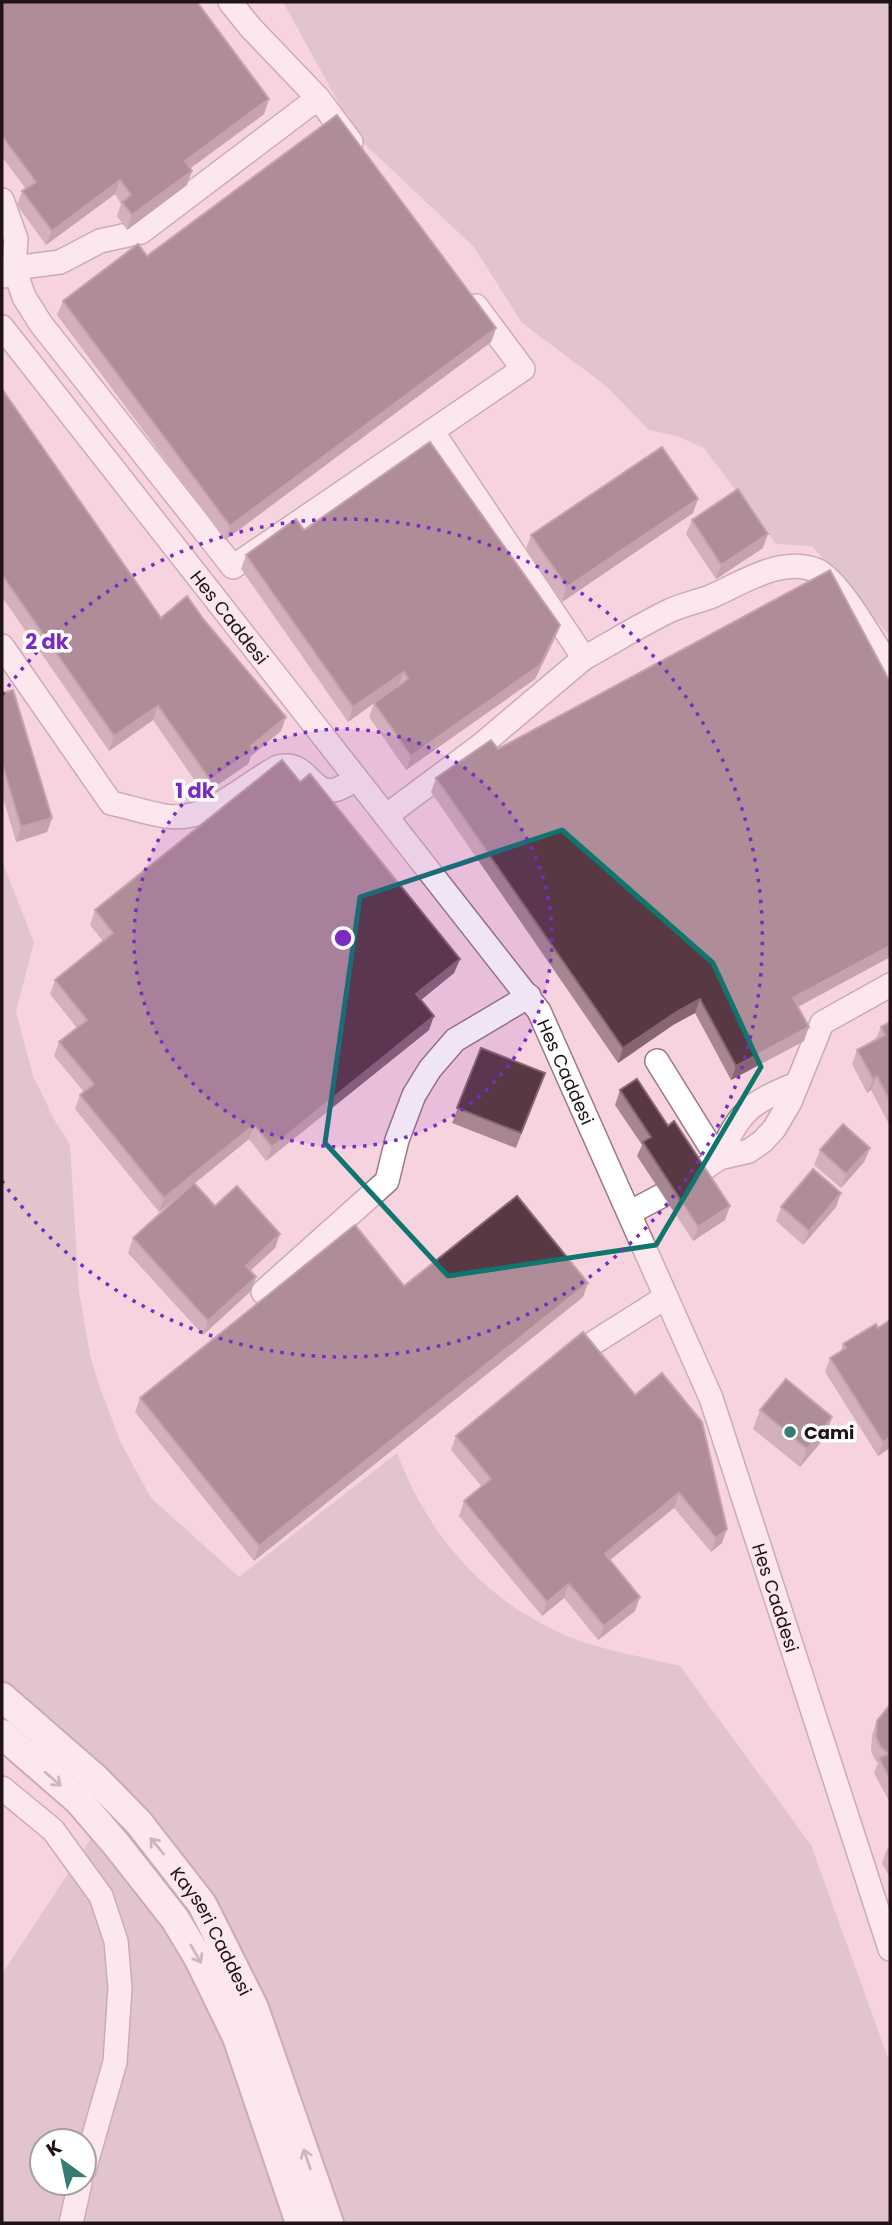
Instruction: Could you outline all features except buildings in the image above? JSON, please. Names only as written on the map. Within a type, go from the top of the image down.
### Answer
[{"type":"main road","name":"Kayseri Caddesi","points":[[2,1697],[94,1778],[139,1823],[202,1904],[254,2008],[329,2223]]},
{"type":"main road","name":"Kayseri Caddesi","points":[[2,1734],[79,1801],[175,1919],[200,1959],[237,2037],[300,2223]]},
{"type":"street","points":[[230,2],[318,98],[367,163]]},
{"type":"street","points":[[8,273],[60,262],[100,241],[141,232],[318,98]]},
{"type":"street","points":[[2,200],[16,239],[8,273],[41,324],[233,567],[523,369],[466,293]]},
{"type":"street","name":"Hes Caddesi","points":[[2,327],[529,996],[538,1011],[711,1398],[890,1950]]},
{"type":"street","points":[[432,432],[584,658]]},
{"type":"street","points":[[386,816],[480,746],[584,658],[671,610],[751,577],[797,566],[817,570],[831,581],[890,668]]},
{"type":"street","points":[[2,646],[111,803],[167,816],[193,815],[216,806],[278,766],[298,769],[319,788],[330,792],[342,789],[356,778]]},
{"type":"street","points":[[695,1175],[718,1159],[749,1151],[762,1142],[774,1129],[790,1102],[822,1023],[890,985]]},
{"type":"street","points":[[263,1292],[387,1181],[397,1140],[414,1095],[430,1069],[455,1040],[529,996]]},
{"type":"street","points":[[657,1060],[718,1159]]},
{"type":"street","points":[[718,1159],[741,1115],[758,1101],[796,1084]]},
{"type":"street","points":[[629,1213],[663,1195]]},
{"type":"street","points":[[593,1343],[666,1297]]},
{"type":"street","points":[[2,1788],[53,1830],[101,1896],[116,1941],[120,1988],[116,2062],[97,2127]]},
{"type":"street","points":[[71,2223],[77,2197]]},
{"type":"highlighted area","points":[[562,830],[713,963],[761,1067],[656,1245],[448,1276],[325,1143],[360,897]]},
{"type":"shaded area","points":[[283,2],[890,2],[890,639],[812,546],[776,544],[704,448],[677,436],[649,430],[606,386],[522,323],[474,247],[358,138]]},
{"type":"shaded area","points":[[2,861],[34,942],[16,1011],[33,1076],[55,1121],[70,1144],[79,1291],[90,1355],[121,1443],[151,1498],[239,1577],[397,1453],[410,1484],[444,1539],[488,1587],[513,1607],[541,1624],[585,1643],[680,1666],[811,1845],[890,2063],[890,2223],[2,2223],[2,1974],[105,1817],[2,1720]]},
{"type":"place","name":"Cami","points":[[790,1432]]}]
